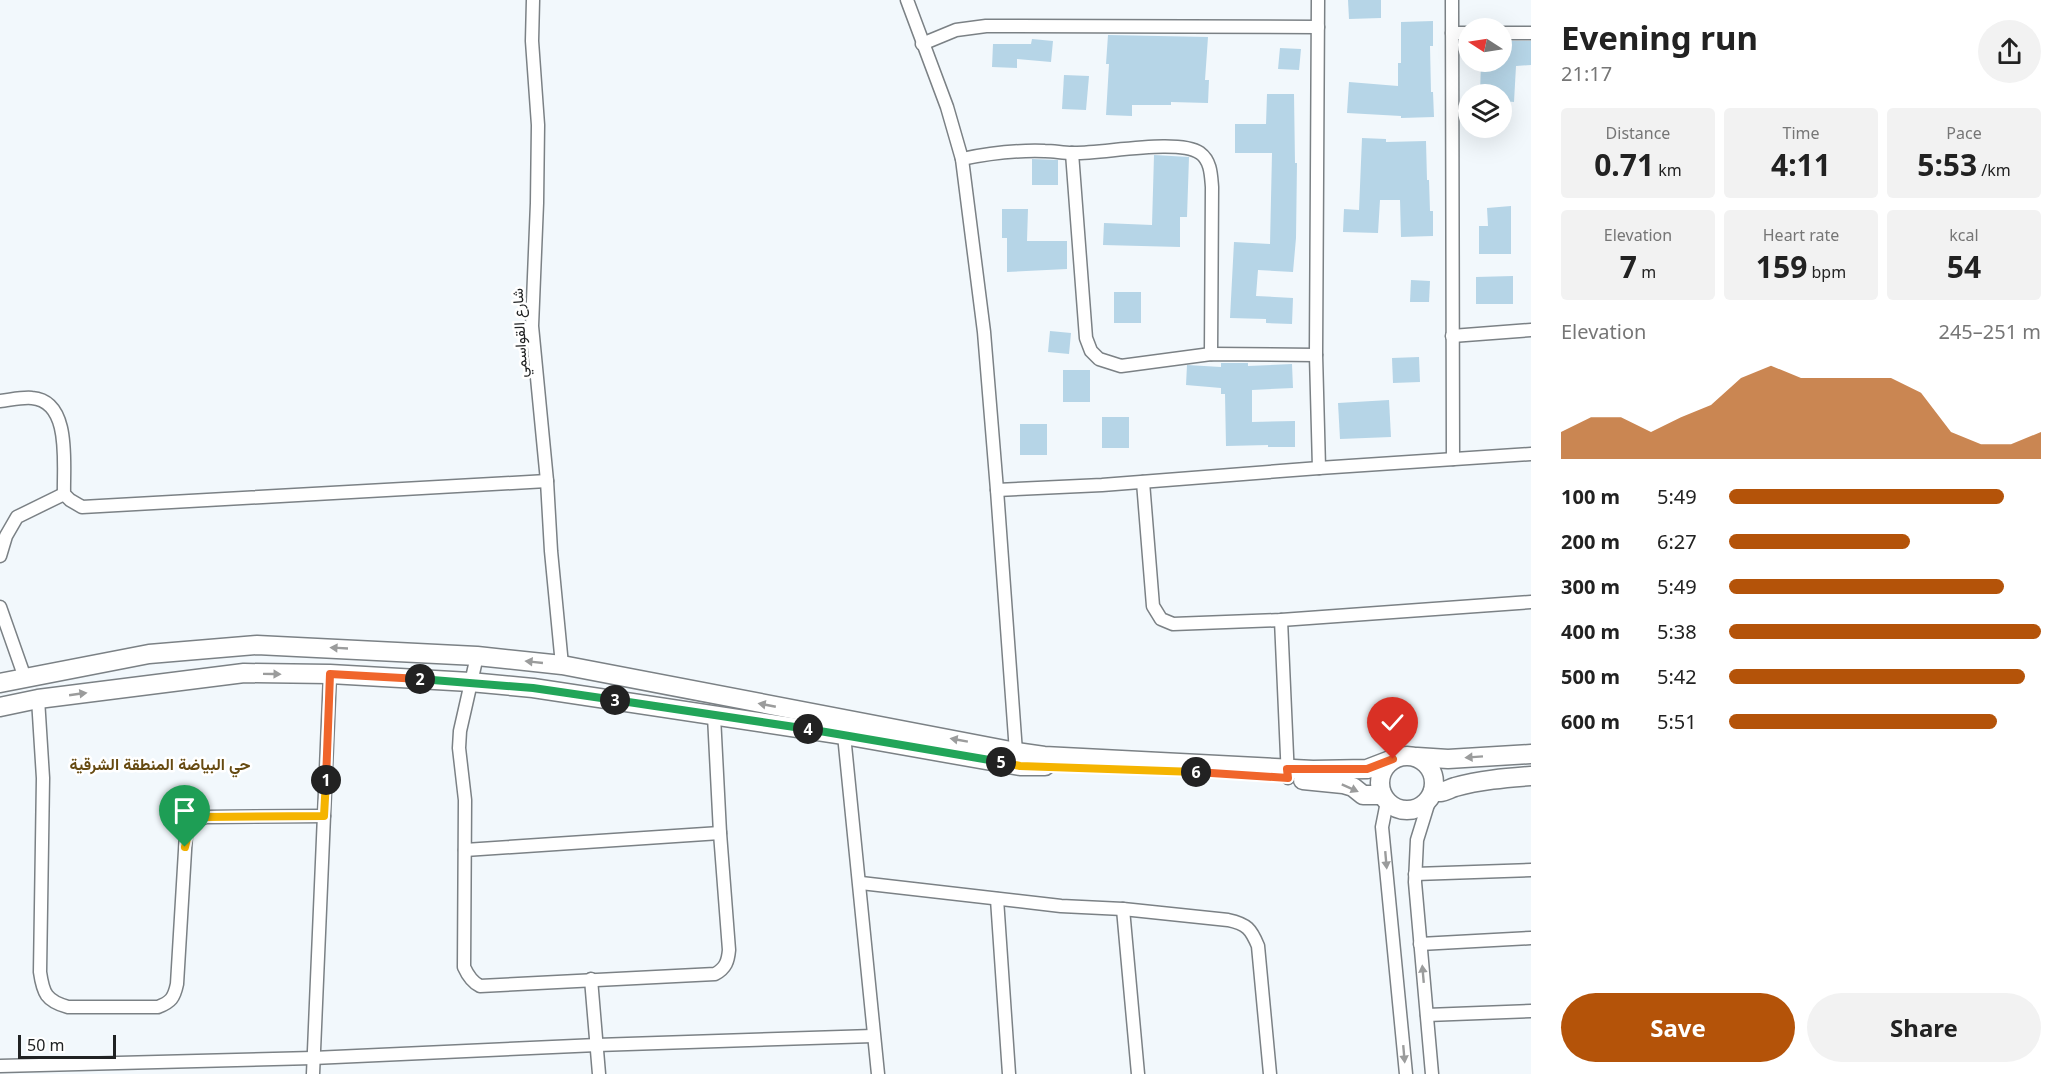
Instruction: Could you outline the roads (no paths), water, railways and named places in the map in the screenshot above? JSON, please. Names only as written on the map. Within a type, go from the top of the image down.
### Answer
[{"type":"main road","points":[[0,683],[149,654],[256,645],[477,656],[562,665],[1018,759]]},
{"type":"main road","points":[[0,707],[38,699],[244,673],[330,674],[533,688],[1018,759],[1152,770],[1287,773],[1367,769],[1400,756],[1448,759],[1531,754]]},
{"type":"main road","points":[[664,708],[668,686]]},
{"type":"main road","points":[[1287,773],[1353,787],[1363,795],[1384,799],[1401,810],[1409,811],[1424,804],[1431,795],[1433,775],[1424,761],[1417,757]]},
{"type":"main road","points":[[1384,799],[1380,788],[1382,771],[1393,759]]},
{"type":"main road","points":[[1431,795],[1490,779],[1531,776]]},
{"type":"street","name":"شارع القواسمي","points":[[533,0],[532,41],[538,136],[532,326],[562,665]]},
{"type":"street","points":[[907,0],[947,107],[962,159],[984,332],[1018,759]]},
{"type":"street","points":[[1317,0],[1316,355],[1319,468]]},
{"type":"street","points":[[1452,0],[1453,459]]},
{"type":"street","points":[[922,44],[956,30],[986,26],[1318,27]]},
{"type":"street","points":[[1452,33],[1458,33]]},
{"type":"street","points":[[1512,33],[1531,33]]},
{"type":"street","points":[[962,159],[1005,151],[1071,153],[1175,146],[1186,147],[1203,154],[1210,167],[1212,187],[1211,354]]},
{"type":"street","points":[[1071,153],[1086,338],[1091,351],[1099,359],[1121,366],[1211,354],[1316,355]]},
{"type":"street","points":[[1452,336],[1531,330]]},
{"type":"street","points":[[0,401],[33,398],[44,401],[54,409],[62,427],[64,494],[82,507],[547,481]]},
{"type":"street","points":[[998,490],[1531,454]]},
{"type":"street","points":[[1143,482],[1153,606],[1161,619],[1173,624],[1281,620],[1531,602]]},
{"type":"street","points":[[0,556],[6,536],[16,516],[64,494]]},
{"type":"street","points":[[0,607],[25,678]]},
{"type":"street","points":[[1281,620],[1287,773]]},
{"type":"street","points":[[477,656],[461,719],[459,748],[465,800],[464,968],[475,983],[488,987],[591,979],[716,974],[722,970],[729,950],[714,716]]},
{"type":"street","points":[[313,1074],[330,674]]},
{"type":"street","points":[[38,699],[43,778],[40,972],[44,991],[56,1004],[68,1007],[158,1007],[173,998],[177,984],[186,834],[190,825],[196,820],[206,817],[324,816]]},
{"type":"street","points":[[844,735],[861,883],[878,1074]]},
{"type":"street","points":[[1431,795],[1420,828],[1415,874],[1432,1074]]},
{"type":"street","points":[[1384,799],[1382,827],[1406,1074]]},
{"type":"street","points":[[465,850],[720,832]]},
{"type":"street","points":[[1415,874],[1531,870]]},
{"type":"street","points":[[861,883],[1061,906],[1123,909],[1228,920],[1244,925],[1252,932],[1258,946],[1270,1074]]},
{"type":"street","points":[[997,899],[1009,1074]]},
{"type":"street","points":[[1123,909],[1138,1074]]},
{"type":"street","points":[[1420,944],[1531,939]]},
{"type":"street","points":[[591,979],[599,1074]]},
{"type":"street","points":[[1427,1015],[1531,1011]]},
{"type":"street","points":[[0,1066],[313,1058],[597,1045],[873,1036]]},
{"type":"district","name":"حي البياضة المنطقة الشرقية","points":[[160,764]]}]
